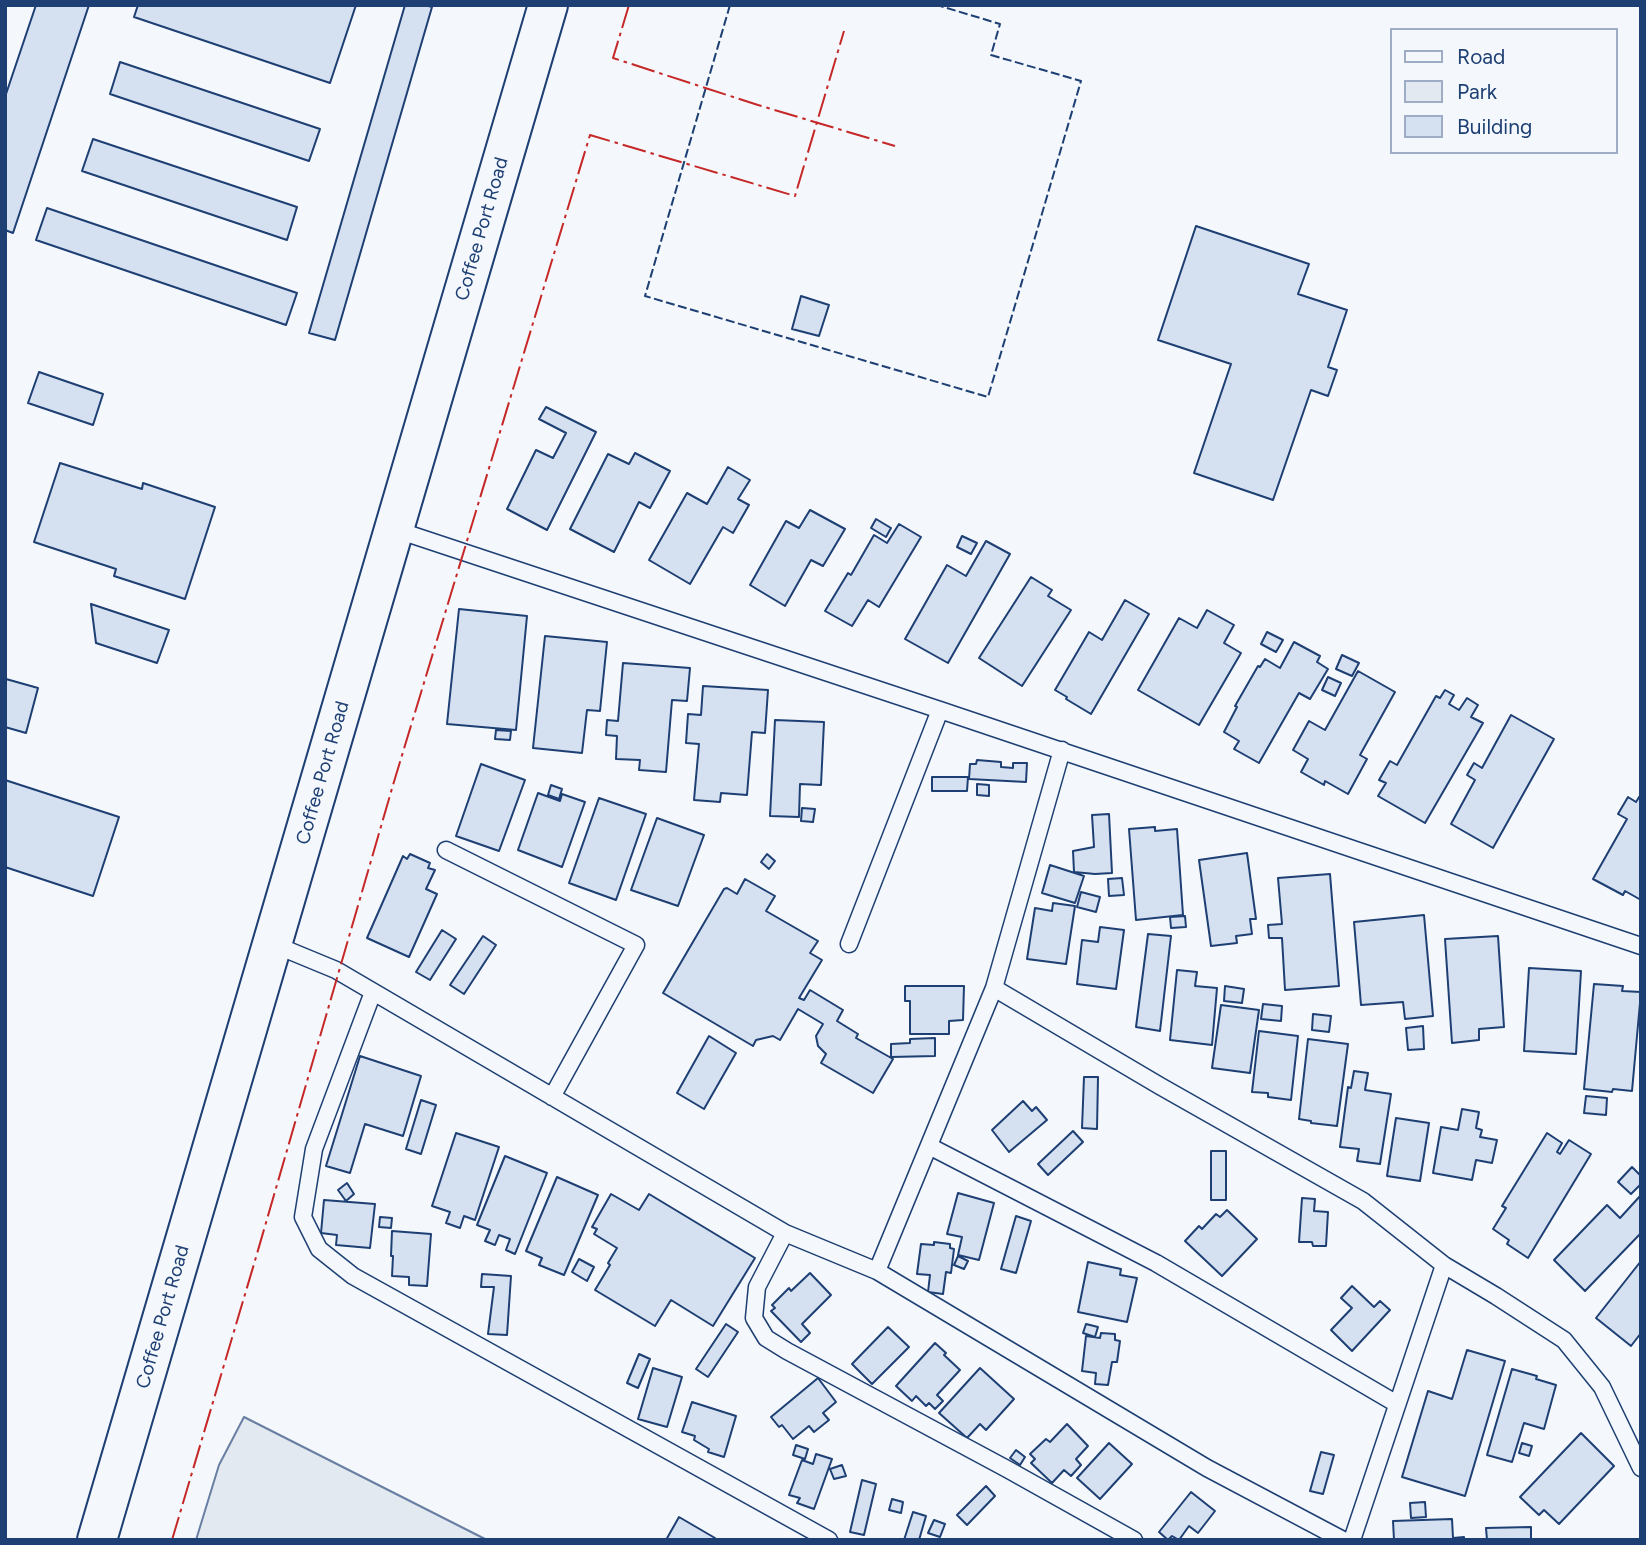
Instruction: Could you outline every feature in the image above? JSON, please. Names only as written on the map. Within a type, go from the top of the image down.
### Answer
[{"type":"street","name":"Coffee Port Road","points":[[97,1540],[548,5]]},
{"type":"lane","points":[[394,529],[1062,750],[1641,946]]},
{"type":"lane","points":[[849,944],[940,710]]},
{"type":"lane","points":[[877,1271],[995,988],[1062,750]]},
{"type":"lane","points":[[446,850],[636,946],[552,1097]]},
{"type":"lane","points":[[273,944],[336,970],[785,1233],[877,1271],[1206,1468],[1343,1540]]},
{"type":"lane","points":[[995,988],[1160,1086],[1363,1201],[1444,1265],[1564,1340],[1602,1387],[1641,1468]]},
{"type":"lane","points":[[373,992],[314,1149],[303,1217],[319,1249],[353,1276],[829,1540]]},
{"type":"lane","points":[[929,1146],[1156,1263],[1397,1404]]},
{"type":"lane","points":[[785,1233],[757,1287],[754,1318],[766,1338],[1134,1540]]},
{"type":"lane","points":[[1352,1540],[1444,1265]]},
{"type":"green space","points":[[244,1417],[487,1540],[196,1540],[219,1465]]},
{"type":"building","points":[[36,5],[89,5],[13,233],[5,230],[5,97]]},
{"type":"building","points":[[138,5],[356,5],[330,83],[134,17]]},
{"type":"building","points":[[405,5],[432,7],[335,340],[309,333]]},
{"type":"building","points":[[120,62],[320,129],[309,161],[110,94]]},
{"type":"building","points":[[93,139],[297,207],[287,240],[82,171]]},
{"type":"building","points":[[47,208],[297,293],[286,325],[36,240]]},
{"type":"building","points":[[1196,226],[1309,264],[1298,294],[1347,310],[1328,367],[1337,370],[1328,396],[1311,390],[1273,500],[1194,473],[1231,364],[1158,340]]},
{"type":"building","points":[[801,296],[829,305],[819,336],[792,329]]},
{"type":"building","points":[[39,372],[103,394],[93,425],[28,403]]},
{"type":"building","points":[[546,407],[596,432],[547,530],[507,509],[536,450],[553,458],[566,433],[539,419]]},
{"type":"building","points":[[635,453],[670,471],[650,508],[639,502],[614,552],[570,529],[608,454],[629,464]]},
{"type":"building","points":[[60,463],[142,489],[143,483],[215,507],[185,599],[114,576],[116,569],[34,542]]},
{"type":"building","points":[[728,467],[750,480],[738,499],[749,505],[733,533],[723,527],[690,584],[649,560],[687,493],[707,504]]},
{"type":"building","points":[[810,510],[845,529],[823,566],[811,560],[785,606],[750,585],[786,521],[799,528]]},
{"type":"building","points":[[876,519],[891,528],[886,537],[871,528]]},
{"type":"building","points":[[899,524],[921,537],[879,607],[868,600],[852,626],[825,611],[848,573],[851,575],[874,535],[887,543]]},
{"type":"building","points":[[962,536],[977,543],[971,554],[957,547]]},
{"type":"building","points":[[986,541],[1010,554],[948,663],[905,639],[947,565],[966,576]]},
{"type":"building","points":[[1031,577],[1052,590],[1048,596],[1071,610],[1022,686],[979,658]]},
{"type":"building","points":[[1125,600],[1149,614],[1091,714],[1055,690],[1089,632],[1102,640]]},
{"type":"building","points":[[91,604],[169,630],[157,663],[96,643]]},
{"type":"building","points":[[459,609],[527,616],[516,730],[447,724]]},
{"type":"building","points":[[1207,610],[1234,625],[1224,643],[1241,653],[1199,725],[1138,690],[1179,618],[1197,628]]},
{"type":"building","points":[[1267,632],[1283,640],[1276,652],[1261,644]]},
{"type":"building","points":[[545,636],[607,642],[600,711],[587,710],[582,753],[533,748]]},
{"type":"building","points":[[1294,642],[1320,656],[1317,662],[1328,669],[1310,699],[1299,693],[1259,763],[1234,749],[1239,741],[1224,732],[1237,707],[1235,706],[1258,666],[1260,667],[1265,659],[1280,668]]},
{"type":"building","points":[[1342,655],[1359,663],[1352,676],[1336,669]]},
{"type":"building","points":[[623,663],[690,668],[687,701],[672,700],[666,772],[639,770],[640,760],[616,759],[617,736],[606,735],[607,720],[618,721]]},
{"type":"building","points":[[1358,671],[1395,692],[1360,755],[1367,759],[1348,794],[1301,772],[1308,759],[1293,750],[1309,721],[1325,730]]},
{"type":"building","points":[[1328,677],[1341,683],[1335,696],[1322,690]]},
{"type":"building","points":[[6,679],[38,688],[26,733],[5,727]]},
{"type":"building","points":[[703,686],[768,690],[765,733],[752,732],[747,795],[721,793],[720,802],[694,800],[699,744],[686,743],[688,714],[701,715]]},
{"type":"building","points":[[1445,690],[1454,695],[1449,704],[1459,710],[1467,698],[1478,705],[1471,717],[1483,723],[1425,823],[1378,796],[1386,783],[1379,780],[1390,761],[1397,765],[1436,696],[1440,698]]},
{"type":"building","points":[[1511,715],[1554,739],[1493,848],[1451,824],[1475,780],[1467,775],[1474,763],[1482,768]]},
{"type":"building","points":[[775,720],[824,722],[821,785],[800,784],[799,817],[770,816]]},
{"type":"building","points":[[496,730],[511,731],[510,740],[495,739]]},
{"type":"building","points":[[977,760],[1001,762],[1001,767],[1013,768],[1013,763],[1027,763],[1026,782],[969,779],[970,764],[976,764]]},
{"type":"building","points":[[481,764],[525,780],[499,851],[456,836]]},
{"type":"building","points":[[932,777],[968,777],[967,791],[932,791]]},
{"type":"building","points":[[5,780],[119,817],[93,896],[5,867]]},
{"type":"building","points":[[977,784],[989,785],[989,796],[977,795]]},
{"type":"building","points":[[551,785],[562,789],[559,799],[548,795]]},
{"type":"building","points":[[538,793],[560,801],[562,794],[585,802],[562,867],[518,850]]},
{"type":"building","points":[[1641,794],[1641,900],[1625,891],[1623,895],[1593,879],[1627,819],[1618,814],[1628,797],[1636,802]]},
{"type":"building","points":[[599,798],[646,814],[616,900],[569,883]]},
{"type":"building","points":[[802,808],[815,809],[813,822],[801,821]]},
{"type":"building","points":[[1109,814],[1112,873],[1074,872],[1073,851],[1094,847],[1092,815]]},
{"type":"building","points":[[657,818],[704,835],[678,906],[631,890]]},
{"type":"building","points":[[1155,827],[1155,831],[1177,829],[1183,915],[1136,920],[1129,829]]},
{"type":"building","points":[[1247,853],[1256,919],[1250,919],[1252,934],[1236,936],[1237,943],[1211,946],[1199,860]]},
{"type":"building","points":[[410,854],[430,863],[428,868],[435,870],[426,889],[437,894],[409,957],[367,938],[403,856],[407,859]]},
{"type":"building","points":[[767,854],[775,861],[769,869],[761,862]]},
{"type":"building","points":[[1050,865],[1084,876],[1075,903],[1042,893]]},
{"type":"building","points":[[1330,874],[1339,986],[1285,990],[1282,938],[1269,938],[1268,925],[1282,924],[1278,878]]},
{"type":"building","points":[[1122,878],[1124,895],[1109,896],[1108,879]]},
{"type":"building","points":[[745,879],[775,896],[766,911],[818,941],[810,953],[822,960],[799,998],[804,1000],[810,990],[843,1010],[837,1021],[858,1034],[856,1038],[893,1059],[873,1093],[821,1063],[826,1054],[818,1046],[816,1036],[823,1024],[798,1009],[780,1040],[773,1036],[756,1040],[753,1046],[663,993],[724,889],[737,894]]},
{"type":"building","points":[[1081,892],[1100,897],[1096,912],[1077,907]]},
{"type":"building","points":[[1053,903],[1075,906],[1066,964],[1027,959],[1035,908],[1052,911]]},
{"type":"building","points":[[1424,915],[1433,1016],[1405,1019],[1403,1002],[1361,1005],[1354,922]]},
{"type":"building","points":[[1185,916],[1186,927],[1171,928],[1170,917]]},
{"type":"building","points":[[1100,927],[1124,930],[1116,989],[1077,984],[1082,940],[1098,942]]},
{"type":"building","points":[[442,930],[456,939],[430,980],[416,972]]},
{"type":"building","points":[[1148,934],[1171,936],[1160,1031],[1136,1027]]},
{"type":"building","points":[[483,936],[496,945],[464,994],[450,985]]},
{"type":"building","points":[[1498,936],[1504,1027],[1479,1029],[1479,1040],[1452,1043],[1445,939]]},
{"type":"building","points":[[1529,968],[1581,971],[1576,1054],[1524,1051]]},
{"type":"building","points":[[1177,970],[1197,972],[1195,986],[1217,988],[1212,1045],[1170,1040]]},
{"type":"building","points":[[1594,984],[1623,986],[1622,991],[1641,992],[1632,1091],[1584,1089]]},
{"type":"building","points":[[905,986],[964,986],[963,1020],[949,1021],[949,1034],[910,1034],[910,1001],[905,1001]]},
{"type":"building","points":[[1225,986],[1244,989],[1242,1003],[1224,1001]]},
{"type":"building","points":[[1263,1004],[1282,1006],[1281,1021],[1261,1019]]},
{"type":"building","points":[[1221,1005],[1259,1010],[1250,1073],[1212,1068]]},
{"type":"building","points":[[1313,1014],[1331,1016],[1329,1032],[1312,1030]]},
{"type":"building","points":[[1423,1026],[1424,1049],[1408,1050],[1406,1028]]},
{"type":"building","points":[[1259,1031],[1298,1036],[1291,1100],[1268,1097],[1268,1093],[1252,1092]]},
{"type":"building","points":[[709,1036],[736,1053],[704,1109],[677,1093]]},
{"type":"building","points":[[935,1038],[935,1056],[891,1057],[891,1044],[910,1043],[910,1039]]},
{"type":"building","points":[[1308,1039],[1348,1044],[1337,1126],[1299,1119]]},
{"type":"building","points":[[360,1056],[421,1076],[403,1136],[365,1124],[350,1173],[326,1166]]},
{"type":"building","points":[[1354,1071],[1368,1073],[1365,1090],[1391,1094],[1380,1164],[1357,1161],[1359,1149],[1340,1147],[1348,1087],[1351,1088]]},
{"type":"building","points":[[1084,1077],[1098,1077],[1097,1129],[1082,1128]]},
{"type":"building","points":[[1586,1096],[1607,1098],[1606,1115],[1584,1113]]},
{"type":"building","points":[[421,1100],[436,1105],[421,1154],[406,1149]]},
{"type":"building","points":[[1023,1101],[1032,1111],[1036,1107],[1047,1120],[1009,1152],[992,1130]]},
{"type":"building","points":[[1462,1109],[1479,1112],[1476,1128],[1482,1130],[1480,1137],[1497,1140],[1492,1163],[1476,1160],[1472,1180],[1433,1173],[1441,1127],[1458,1130]]},
{"type":"building","points":[[1396,1118],[1429,1123],[1420,1181],[1387,1176]]},
{"type":"building","points":[[1073,1131],[1083,1142],[1048,1175],[1038,1164]]},
{"type":"building","points":[[456,1133],[499,1147],[475,1220],[464,1216],[460,1228],[446,1223],[450,1212],[432,1206]]},
{"type":"building","points":[[1547,1133],[1562,1143],[1557,1152],[1560,1154],[1569,1140],[1591,1154],[1528,1258],[1507,1244],[1509,1240],[1493,1229],[1506,1208],[1502,1206]]},
{"type":"building","points":[[1211,1151],[1226,1151],[1226,1200],[1211,1200]]},
{"type":"building","points":[[505,1156],[547,1173],[515,1254],[506,1250],[510,1239],[499,1235],[495,1245],[485,1241],[490,1230],[477,1225]]},
{"type":"building","points":[[1632,1167],[1641,1176],[1641,1184],[1631,1194],[1618,1182]]},
{"type":"building","points":[[557,1177],[598,1195],[564,1275],[539,1265],[542,1258],[526,1251]]},
{"type":"building","points":[[347,1183],[354,1194],[346,1201],[338,1190]]},
{"type":"building","points":[[958,1193],[994,1203],[979,1260],[958,1255],[962,1237],[947,1234]]},
{"type":"building","points":[[611,1194],[639,1210],[649,1194],[755,1258],[713,1326],[671,1300],[655,1326],[595,1290],[617,1248],[594,1234],[597,1229],[592,1227]]},
{"type":"building","points":[[1641,1195],[1641,1233],[1585,1291],[1554,1260],[1607,1205],[1620,1218]]},
{"type":"building","points":[[1302,1198],[1315,1199],[1314,1211],[1328,1212],[1326,1246],[1299,1242]]},
{"type":"building","points":[[324,1200],[375,1204],[370,1248],[336,1245],[337,1235],[321,1233]]},
{"type":"building","points":[[1227,1210],[1257,1239],[1222,1276],[1185,1241],[1199,1226],[1202,1229],[1216,1214],[1220,1217]]},
{"type":"building","points":[[1016,1216],[1031,1221],[1016,1273],[1001,1269]]},
{"type":"building","points":[[380,1217],[392,1218],[391,1228],[379,1227]]},
{"type":"building","points":[[392,1231],[431,1234],[427,1286],[409,1285],[409,1277],[392,1276]]},
{"type":"building","points":[[934,1242],[950,1244],[950,1248],[954,1249],[951,1273],[946,1272],[943,1294],[928,1292],[930,1275],[917,1274],[921,1244],[934,1245]]},
{"type":"building","points":[[958,1256],[968,1261],[964,1269],[954,1265]]},
{"type":"building","points":[[579,1259],[594,1267],[587,1281],[572,1272]]},
{"type":"building","points":[[1641,1261],[1641,1333],[1631,1346],[1596,1318]]},
{"type":"building","points":[[1088,1262],[1121,1269],[1120,1275],[1137,1278],[1127,1322],[1078,1312]]},
{"type":"building","points":[[810,1273],[831,1295],[802,1324],[810,1333],[801,1342],[771,1311],[775,1308],[772,1305],[789,1288],[791,1291]]},
{"type":"building","points":[[482,1274],[511,1276],[507,1335],[488,1334],[494,1287],[481,1287]]},
{"type":"building","points":[[1352,1286],[1374,1307],[1380,1301],[1390,1310],[1352,1351],[1331,1330],[1352,1308],[1341,1298]]},
{"type":"building","points":[[726,1324],[738,1332],[708,1377],[696,1369]]},
{"type":"building","points":[[1086,1324],[1098,1327],[1095,1337],[1083,1333]]},
{"type":"building","points":[[888,1327],[909,1347],[872,1384],[852,1364]]},
{"type":"building","points":[[1101,1333],[1115,1334],[1115,1340],[1120,1341],[1117,1362],[1112,1362],[1108,1385],[1095,1384],[1096,1373],[1082,1371],[1086,1336],[1100,1338]]},
{"type":"building","points":[[935,1343],[960,1370],[937,1395],[943,1401],[935,1409],[929,1403],[926,1406],[916,1396],[912,1401],[896,1386]]},
{"type":"building","points":[[1467,1350],[1505,1361],[1465,1496],[1402,1477],[1428,1391],[1452,1399]]},
{"type":"building","points":[[639,1354],[650,1359],[638,1388],[627,1383]]},
{"type":"building","points":[[653,1368],[682,1377],[667,1427],[638,1419]]},
{"type":"building","points":[[980,1368],[1014,1399],[986,1430],[980,1424],[967,1438],[939,1413]]},
{"type":"building","points":[[1512,1369],[1556,1385],[1544,1429],[1524,1423],[1512,1462],[1487,1455]]},
{"type":"building","points":[[818,1378],[836,1402],[823,1413],[829,1420],[814,1432],[809,1426],[793,1439],[782,1425],[779,1427],[771,1417]]},
{"type":"building","points":[[692,1402],[736,1416],[724,1457],[708,1452],[709,1449],[694,1440],[695,1436],[682,1432]]},
{"type":"building","points":[[1067,1424],[1088,1446],[1076,1459],[1081,1465],[1071,1476],[1064,1470],[1052,1483],[1031,1463],[1035,1459],[1030,1454],[1046,1439],[1050,1442]]},
{"type":"building","points":[[1581,1433],[1614,1466],[1559,1524],[1544,1510],[1539,1515],[1520,1497]]},
{"type":"building","points":[[1109,1443],[1132,1464],[1100,1499],[1077,1478]]},
{"type":"building","points":[[1522,1443],[1532,1446],[1529,1456],[1519,1453]]},
{"type":"building","points":[[796,1445],[808,1449],[805,1459],[793,1455]]},
{"type":"building","points":[[1016,1450],[1025,1457],[1020,1465],[1010,1458]]},
{"type":"building","points":[[1321,1452],[1334,1455],[1323,1494],[1310,1491]]},
{"type":"building","points":[[816,1454],[832,1459],[814,1509],[797,1503],[800,1498],[789,1495],[802,1460],[813,1464]]},
{"type":"building","points":[[842,1465],[846,1476],[834,1479],[830,1469]]},
{"type":"building","points":[[862,1480],[876,1484],[864,1535],[850,1532]]},
{"type":"building","points":[[986,1486],[995,1496],[967,1525],[957,1515]]},
{"type":"building","points":[[1191,1492],[1215,1511],[1198,1533],[1189,1526],[1179,1540],[1172,1536],[1168,1540],[1159,1532]]},
{"type":"building","points":[[892,1499],[903,1502],[901,1513],[889,1510]]},
{"type":"building","points":[[1425,1502],[1426,1517],[1411,1518],[1410,1503]]},
{"type":"building","points":[[913,1512],[926,1516],[919,1540],[904,1540]]},
{"type":"building","points":[[679,1517],[715,1538],[714,1540],[666,1540]]},
{"type":"building","points":[[1452,1519],[1453,1538],[1464,1537],[1464,1540],[1394,1540],[1393,1521]]},
{"type":"building","points":[[934,1520],[945,1524],[940,1537],[928,1533]]},
{"type":"building","points":[[1531,1527],[1531,1540],[1487,1540],[1486,1528]]},
{"type":"fence","points":[[730,5],[645,296],[988,397],[1081,81],[991,55],[1000,24],[937,5]]},
{"type":"power","points":[[629,5],[613,58],[895,146]]},
{"type":"power","points":[[172,1540],[393,785],[590,135],[795,196],[844,31]]}]
